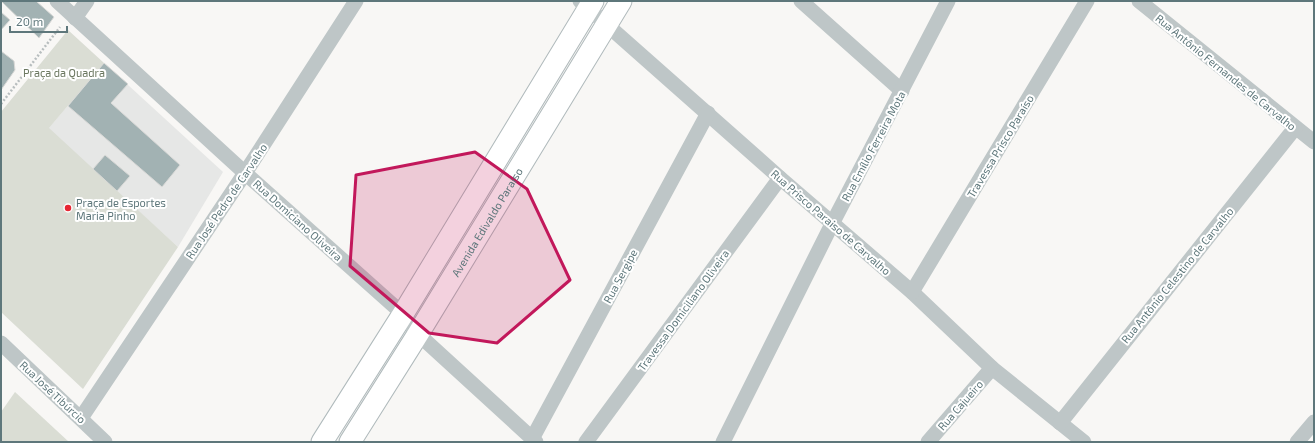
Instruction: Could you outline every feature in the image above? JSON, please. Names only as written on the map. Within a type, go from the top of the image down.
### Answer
[{"type":"main road","name":"Avenida Edivaldo Paraiso","points":[[350,442],[418,334],[621,1]]},
{"type":"main road","name":"Avenida Edivaldo Paraiso","points":[[322,442],[403,314],[587,4]]},
{"type":"street","name":"Rua Domiciano Oliveira","points":[[57,1],[245,173],[403,314],[418,334],[534,440]]},
{"type":"street","points":[[73,16],[87,1]]},
{"type":"street","name":"Rua José Pedro de Carvalho","points":[[81,418],[245,173],[356,1]]},
{"type":"street","points":[[801,1],[902,90]]},
{"type":"street","name":"Rua Emílio Ferreira Mota","points":[[723,442],[832,224],[948,1]]},
{"type":"street","name":"Travessa Prisco Paraíso","points":[[912,292],[1087,1]]},
{"type":"street","name":"Rua Antônio Fernandes de Carvalho","points":[[1139,1],[1314,142]]},
{"type":"street","name":"Rua Prisco Paraiso de Carvalho","points":[[587,4],[607,25],[832,224],[912,292],[992,368],[1084,442]]},
{"type":"street","name":"Rua Sergipe","points":[[534,440],[708,113]]},
{"type":"street","name":"Rua Antônio Celestino de Carvalho","points":[[1060,423],[1295,128]]},
{"type":"street","name":"Travessa Domiciliano Oliveira","points":[[586,442],[780,178]]},
{"type":"street","name":"Rua José Tibúrcio","points":[[1,343],[106,442]]},
{"type":"street","name":"Rua Cajueiro","points":[[928,442],[992,368]]},
{"type":"street","points":[[1297,442],[1314,422]]},
{"type":"path","points":[[1,104],[73,16]]},
{"type":"highlighted area","points":[[475,152],[527,189],[570,280],[497,343],[429,333],[350,266],[356,175]]},
{"type":"shaded area","points":[[104,63],[223,172],[178,247],[48,129]]},
{"type":"green space","name":"Praça de Esportes Maria Pinho","points":[[68,30],[104,63],[49,128],[178,247],[83,389],[1,312],[1,112]]},
{"type":"green space","points":[[15,392],[69,442],[1,442],[1,412]]},
{"type":"building","points":[[1,1],[36,1],[54,17],[39,38]]},
{"type":"building","points":[[1,12],[10,20],[1,30]]},
{"type":"building","points":[[1,51],[14,61],[15,70],[1,90]]},
{"type":"building","points":[[104,63],[128,84],[111,103],[180,165],[162,187],[68,106]]},
{"type":"building","points":[[105,155],[130,176],[117,191],[93,169]]},
{"type":"place","name":"Praça de Esportes Maria Pinho","points":[[68,208]]},
{"type":"park label","name":"Praça da Quadra","points":[[64,72]]}]
